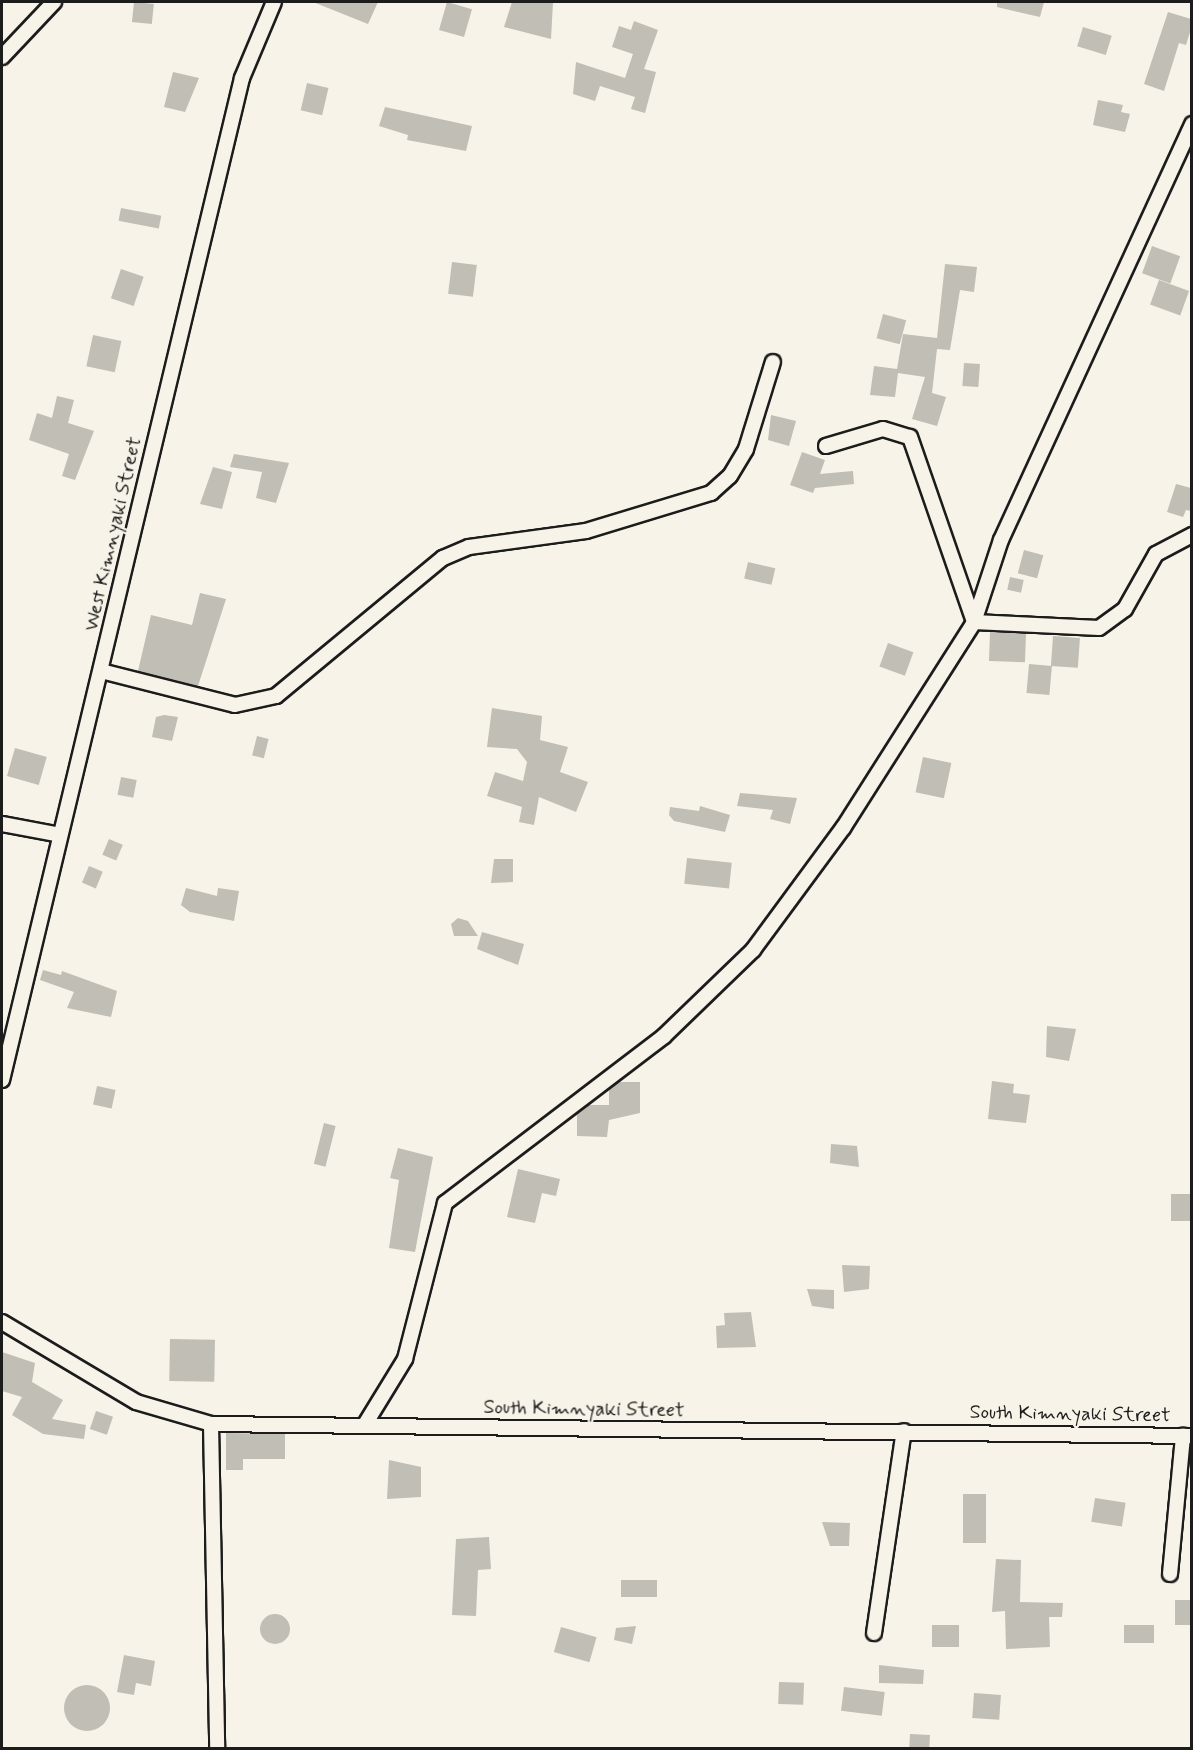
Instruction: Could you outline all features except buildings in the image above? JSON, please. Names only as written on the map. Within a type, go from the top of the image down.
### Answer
[{"type":"street","points":[[2,57],[54,2]]},
{"type":"street","name":"West Kimnyaki Street","points":[[2,1080],[56,834],[101,671],[242,78],[274,2]]},
{"type":"street","points":[[364,1426],[405,1359],[446,1203],[664,1036],[753,950],[843,828],[974,622],[1001,540],[1191,124]]},
{"type":"street","points":[[101,671],[235,705],[276,696],[443,558],[469,547],[586,531],[711,493],[730,476],[746,448],[773,362]]},
{"type":"street","points":[[826,446],[883,429],[910,437],[974,622]]},
{"type":"street","points":[[974,622],[1099,628],[1125,609],[1156,554],[1191,535]]},
{"type":"street","points":[[2,824],[56,834]]},
{"type":"street","name":"South Kimnyaki Street","points":[[2,1322],[136,1402],[211,1424],[1187,1436]]},
{"type":"street","points":[[211,1424],[217,1749]]},
{"type":"street","points":[[874,1633],[903,1431]]},
{"type":"street","points":[[1170,1574],[1187,1436]]}]
